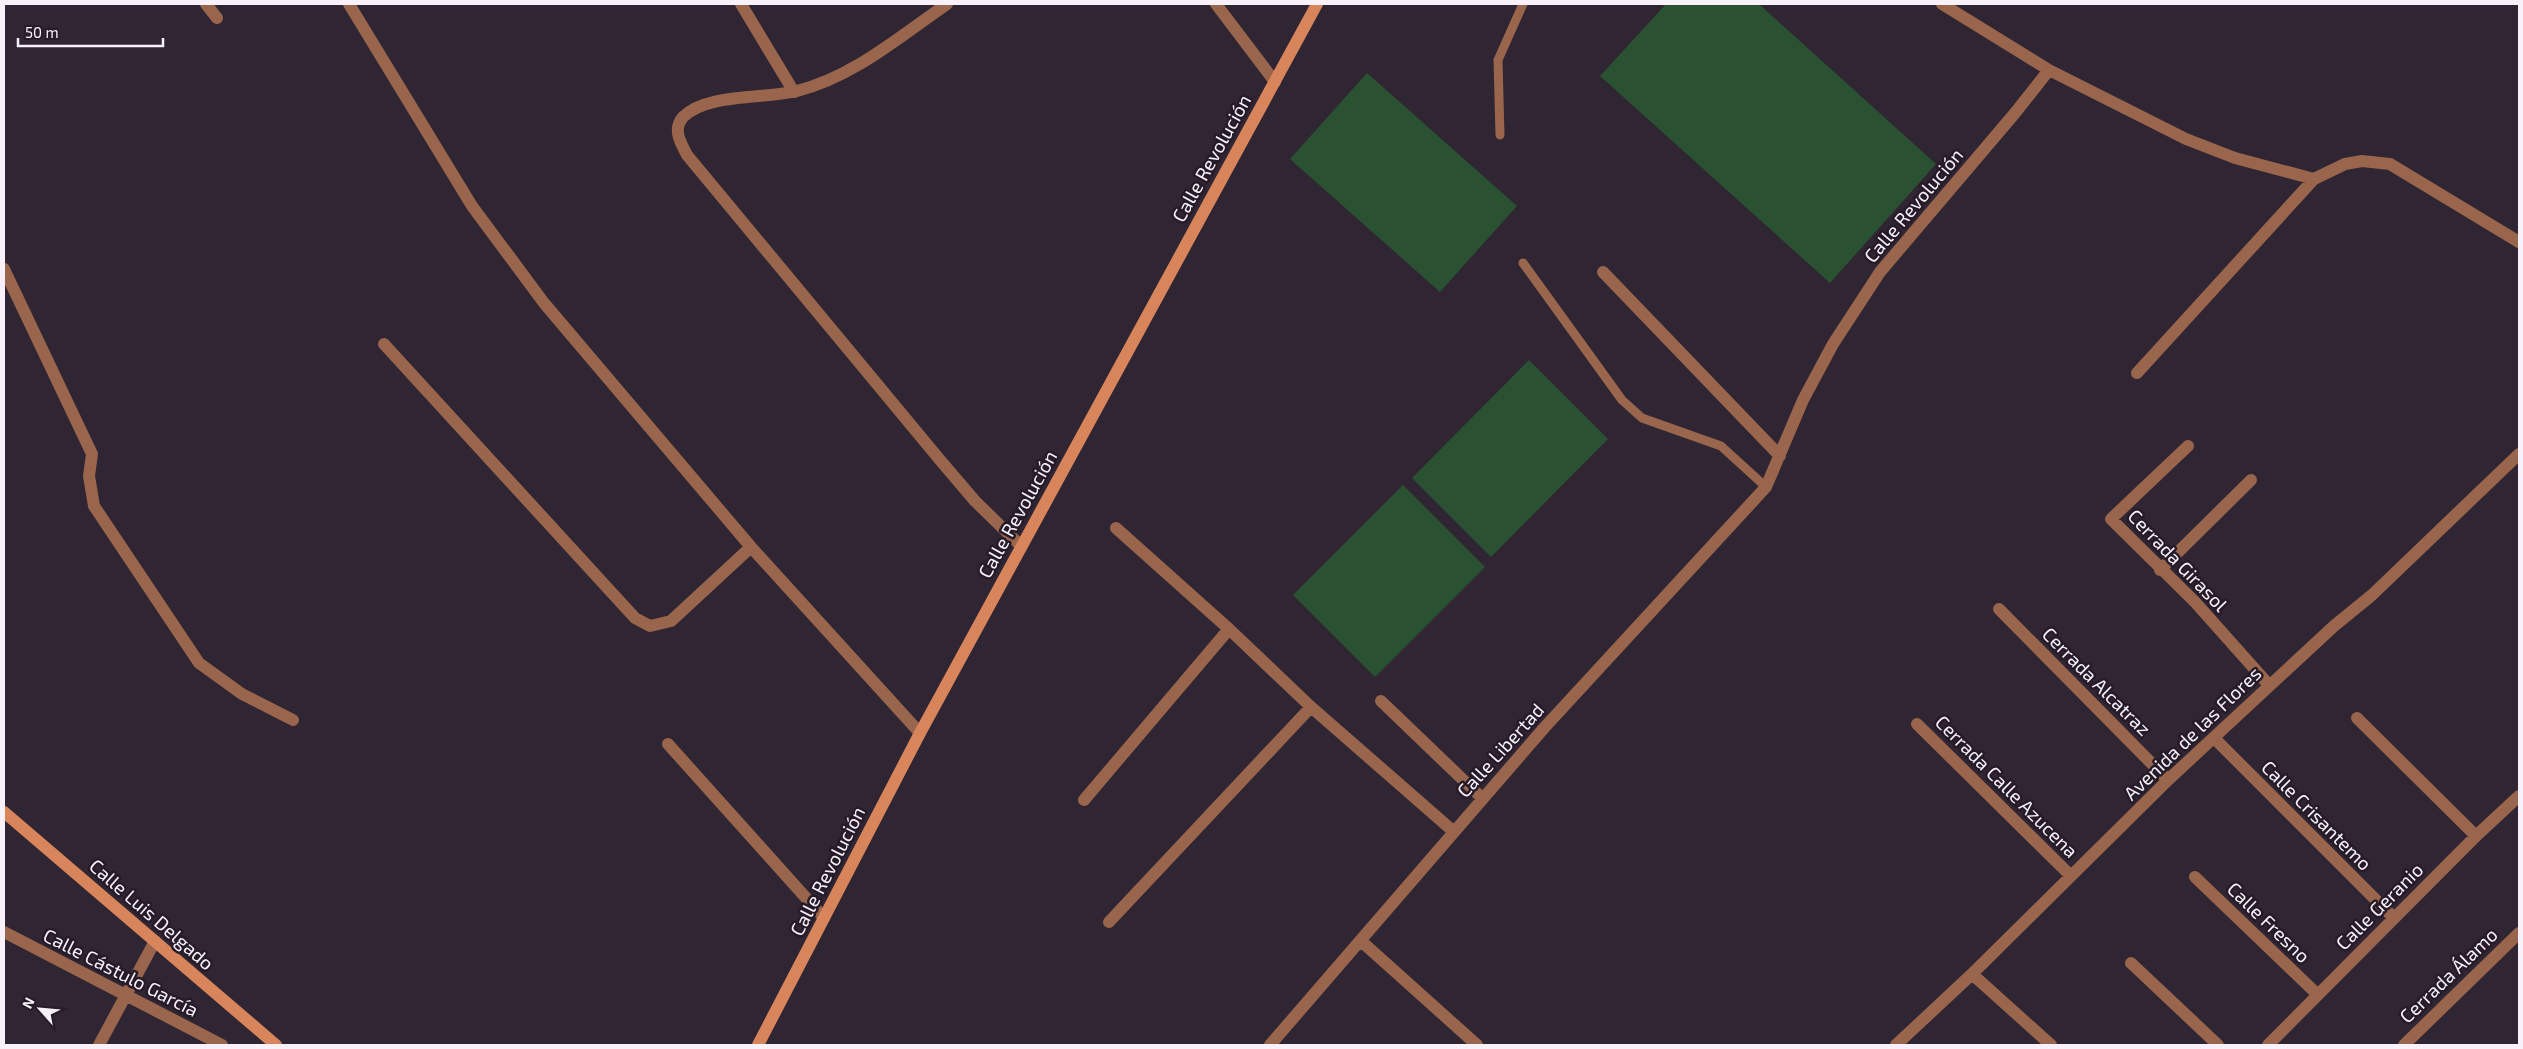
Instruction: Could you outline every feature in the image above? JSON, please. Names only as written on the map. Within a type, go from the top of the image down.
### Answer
[{"type":"street","points":[[206,4],[217,18]]},
{"type":"street","points":[[350,4],[472,206],[544,303],[751,547],[920,733]]},
{"type":"street","points":[[741,4],[794,92]]},
{"type":"street","points":[[946,4],[840,76],[794,92],[708,104],[683,118],[678,126],[678,138],[687,155],[940,460],[975,501],[1021,546]]},
{"type":"street","points":[[1216,4],[1275,82]]},
{"type":"street","name":"Calle Revolución","points":[[758,1045],[920,733],[1317,4]]},
{"type":"street","points":[[1942,4],[2049,70],[2186,139],[2235,158],[2314,179]]},
{"type":"street","name":"Calle Revolución","points":[[1766,487],[1803,400],[1833,344],[1880,272],[2015,113],[2049,70]]},
{"type":"street","points":[[2137,373],[2314,179],[2345,164],[2362,161],[2390,164],[2519,242]]},
{"type":"street","points":[[4,269],[92,454],[89,476],[94,506],[199,664],[242,694],[293,720]]},
{"type":"street","points":[[1603,272],[1780,456]]},
{"type":"street","points":[[384,344],[635,618],[650,626],[671,621],[751,547]]},
{"type":"street","name":"Cerrada Girasol","points":[[2188,446],[2111,519],[2160,570],[2195,602],[2269,685]]},
{"type":"street","name":"Avenida de las Flores","points":[[1896,1045],[1972,974],[2168,780],[2334,626],[2378,590],[2519,454]]},
{"type":"street","points":[[2160,570],[2251,480]]},
{"type":"street","name":"Calle Libertad","points":[[1270,1045],[1482,798],[1766,487]]},
{"type":"street","points":[[1116,528],[1311,707],[1453,831]]},
{"type":"street","name":"Cerrada Alcatraz","points":[[1999,609],[2168,780]]},
{"type":"street","points":[[1084,800],[1229,630]]},
{"type":"street","points":[[1381,701],[1482,798]]},
{"type":"street","points":[[1110,922],[1311,707]]},
{"type":"street","points":[[2357,718],[2476,836]]},
{"type":"street","name":"Cerrada Calle Azucena","points":[[1917,724],[2072,876]]},
{"type":"street","name":"Calle Crisantemo","points":[[2214,738],[2394,918]]},
{"type":"street","points":[[668,744],[824,918]]},
{"type":"street","name":"Calle Geranio","points":[[2268,1045],[2476,836],[2519,796]]},
{"type":"street","name":"Calle Luis Delgado","points":[[4,812],[276,1045]]},
{"type":"street","name":"Calle Fresno","points":[[2195,877],[2318,995]]},
{"type":"street","name":"Calle Cástulo García","points":[[4,932],[222,1045]]},
{"type":"street","name":"Cerrada Álamo","points":[[2404,1045],[2519,932]]},
{"type":"street","points":[[99,1045],[155,941]]},
{"type":"street","points":[[1361,941],[1477,1045]]},
{"type":"street","points":[[2131,963],[2218,1045]]},
{"type":"street","points":[[1972,974],[2051,1045]]},
{"type":"lane","points":[[1500,134],[1498,60],[1523,4]]},
{"type":"lane","points":[[1523,263],[1622,400],[1642,418],[1721,446],[1766,487]]},
{"type":"green space","points":[[1666,4],[1759,4],[1936,164],[1830,283],[1600,76]]},
{"type":"green space","points":[[1367,73],[1517,206],[1440,292],[1290,159]]},
{"type":"green space","points":[[1529,360],[1608,439],[1491,557],[1412,478]]},
{"type":"green space","points":[[1403,485],[1485,567],[1375,677],[1293,595]]}]
